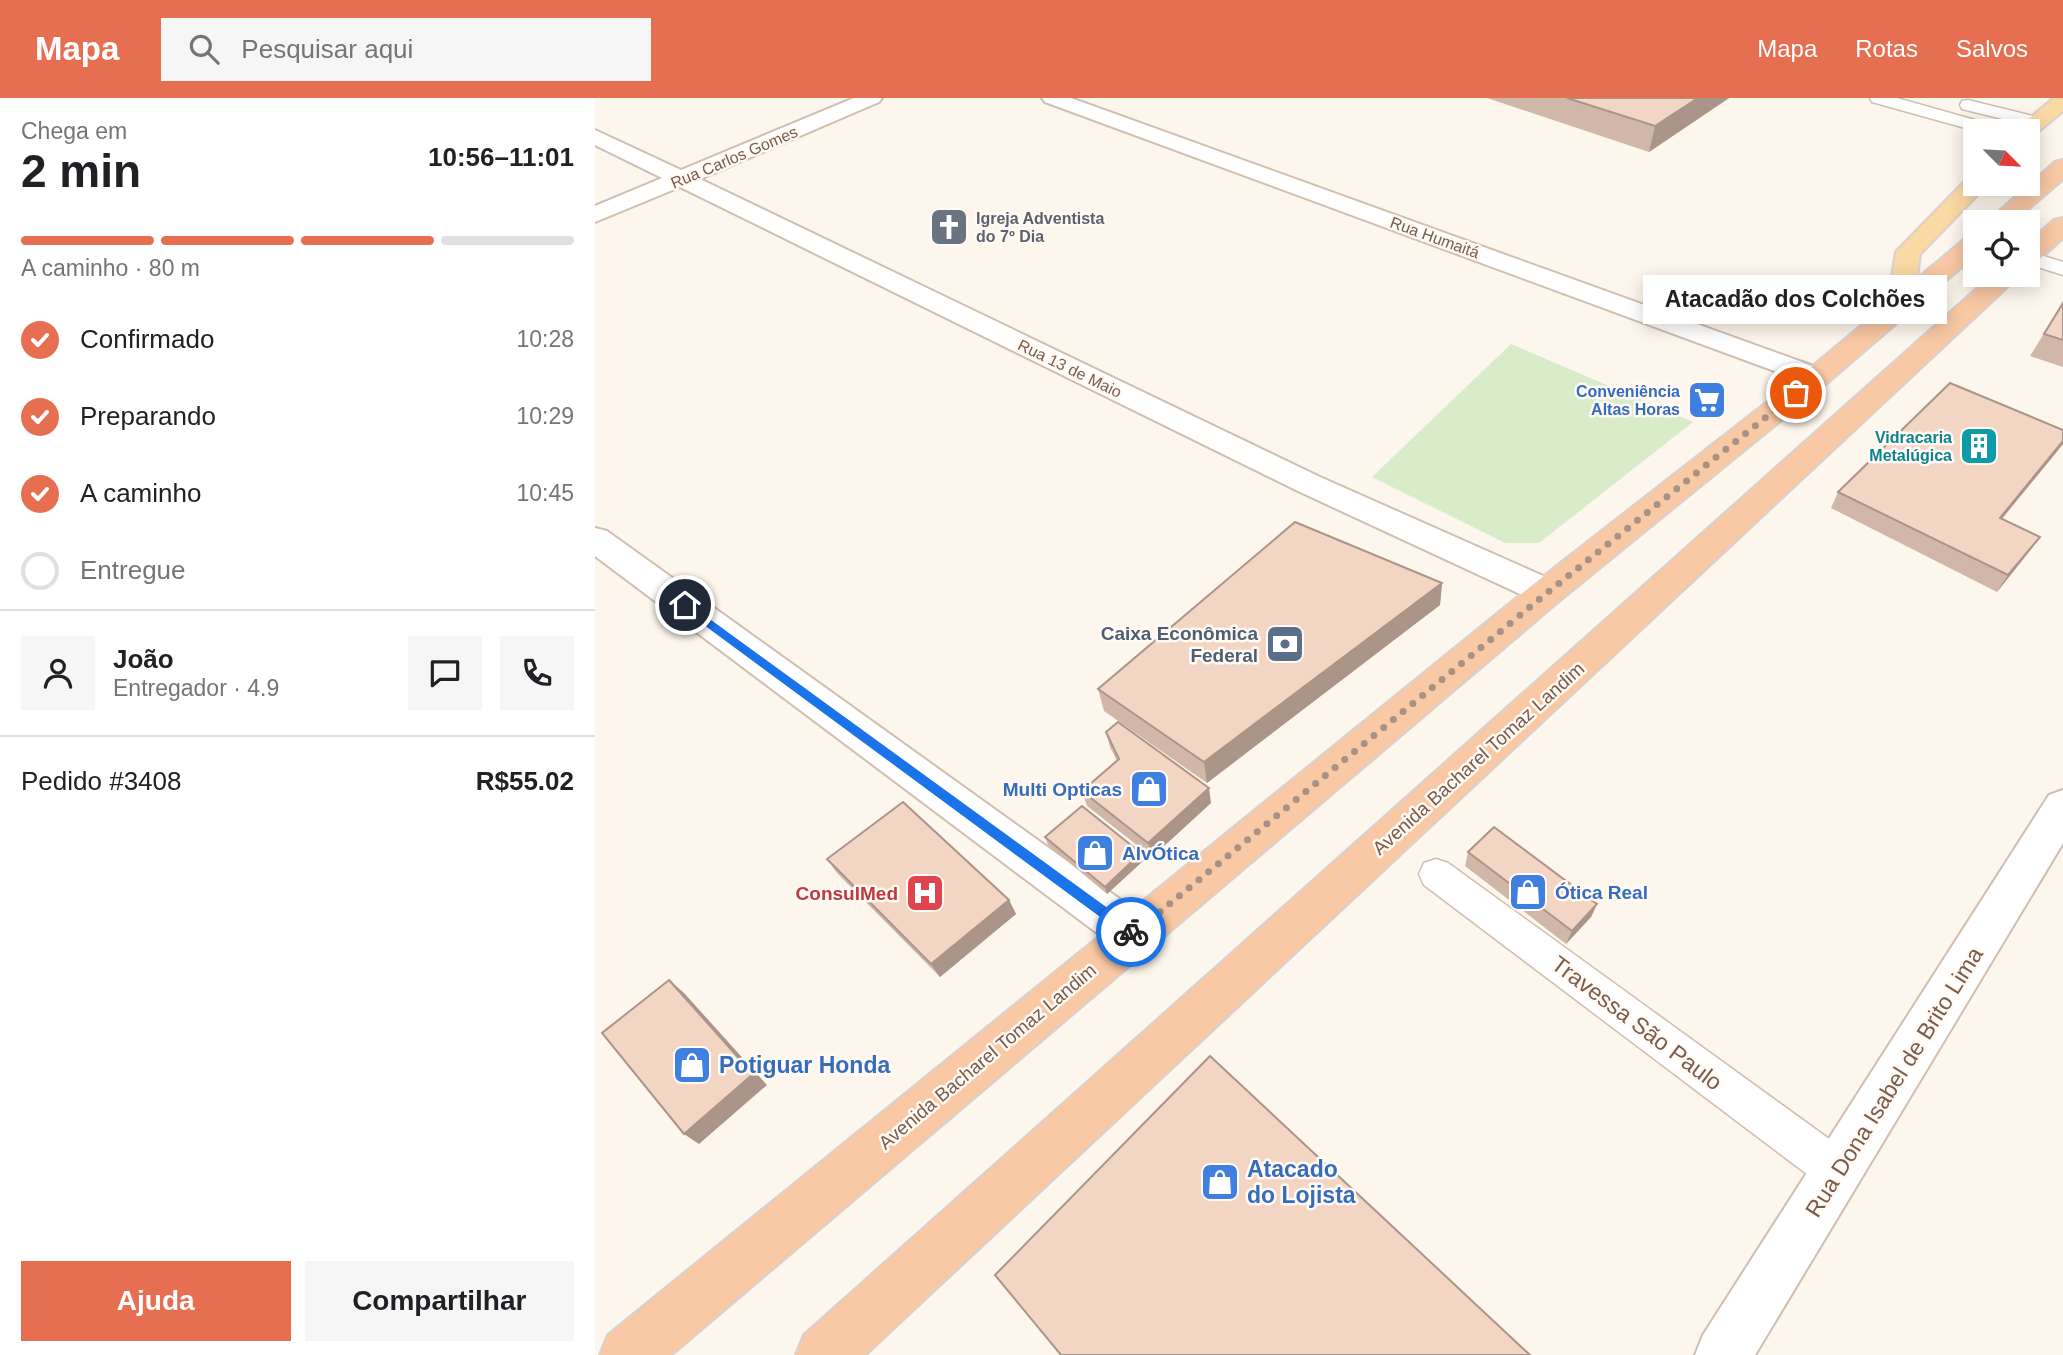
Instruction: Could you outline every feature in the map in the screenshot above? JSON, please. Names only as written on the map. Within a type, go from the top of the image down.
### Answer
[{"type":"highway","points":[[2013,210],[2063,167]]},
{"type":"highway","points":[[2040,245],[2063,225]]},
{"type":"highway","name":"Avenida Bacharel Tomaz Landim","points":[[628,1355],[1133,934],[1547,593],[1817,377],[1963,253]]},
{"type":"highway","name":"Avenida Bacharel Tomaz Landim","points":[[824,1355],[1994,287]]},
{"type":"main road","points":[[2040,119],[2063,101]]},
{"type":"main road","points":[[1900,307],[1908,252],[1963,196]]},
{"type":"street","name":"Rua Carlos Gomes","points":[[595,215],[872,98]]},
{"type":"street","name":"Rua Humaitá","points":[[1052,98],[1817,377]]},
{"type":"street","name":"Rua 13 de Maio","points":[[595,137],[1309,484],[1547,593]]},
{"type":"street","points":[[595,539],[1133,934]]},
{"type":"street","name":"Rua Dona Isabel de Brito Lima","points":[[1723,1355],[2063,807]]},
{"type":"lane","points":[[1878,98],[1963,122]]},
{"type":"lane","points":[[1956,101],[2007,119]]},
{"type":"lane","points":[[2040,260],[2063,269]]},
{"type":"lane","name":"Travessa São Paulo","points":[[1436,874],[1839,1172]]},
{"type":"green space","points":[[1511,344],[1693,422],[1539,543],[1505,543],[1372,477]]},
{"type":"building","points":[[1567,98],[1698,98],[1655,126]]},
{"type":"building","points":[[2063,303],[2063,340],[2044,334]]},
{"type":"building","points":[[1950,383],[2063,430],[2063,441],[2000,518],[2040,537],[2008,575],[1838,492]]},
{"type":"building","name":"Caixa Econômica Federal","points":[[1295,522],[1442,583],[1204,762],[1098,689]]},
{"type":"building","name":"Multi Opticas","points":[[1118,722],[1209,788],[1148,843],[1082,791],[1119,759],[1106,732]]},
{"type":"building","name":"ConsulMed","points":[[903,802],[1009,900],[931,964],[827,859]]},
{"type":"building","name":"AlvÓtica","points":[[1082,806],[1141,853],[1105,887],[1045,837]]},
{"type":"building","points":[[1494,827],[1597,904],[1572,931],[1468,852]]},
{"type":"building","name":"Potiguar Honda","points":[[669,980],[753,1074],[684,1134],[602,1033]]},
{"type":"building","name":"Atacado do Lojista","points":[[1210,1056],[1530,1355],[1061,1355],[995,1275]]},
{"type":"way so far","points":[[1131,932],[1133,934],[1547,593],[1796,393]]},
{"type":"place","name":"Igreja Adventista do 7º Dia","points":[[949,227]]},
{"type":"place","name":"Atacadão dos Colchões","points":[[1796,393]]},
{"type":"place","name":"Conveniência Altas Horas","points":[[1707,400]]},
{"type":"place","name":"Vidracaria Metalúgica","points":[[1979,446]]},
{"type":"place","name":"Caixa Econômica Federal","points":[[1285,644]]},
{"type":"place","name":"Multi Opticas","points":[[1149,789]]},
{"type":"place","name":"AlvÓtica","points":[[1095,853]]},
{"type":"place","name":"Ótica Real","points":[[1528,892]]},
{"type":"place","name":"ConsulMed","points":[[925,893]]},
{"type":"place","name":"Potiguar Honda","points":[[692,1065]]},
{"type":"place","name":"Atacado do Lojista","points":[[1220,1182]]},
{"type":"route","points":[[685,605],[1131,932]]}]
